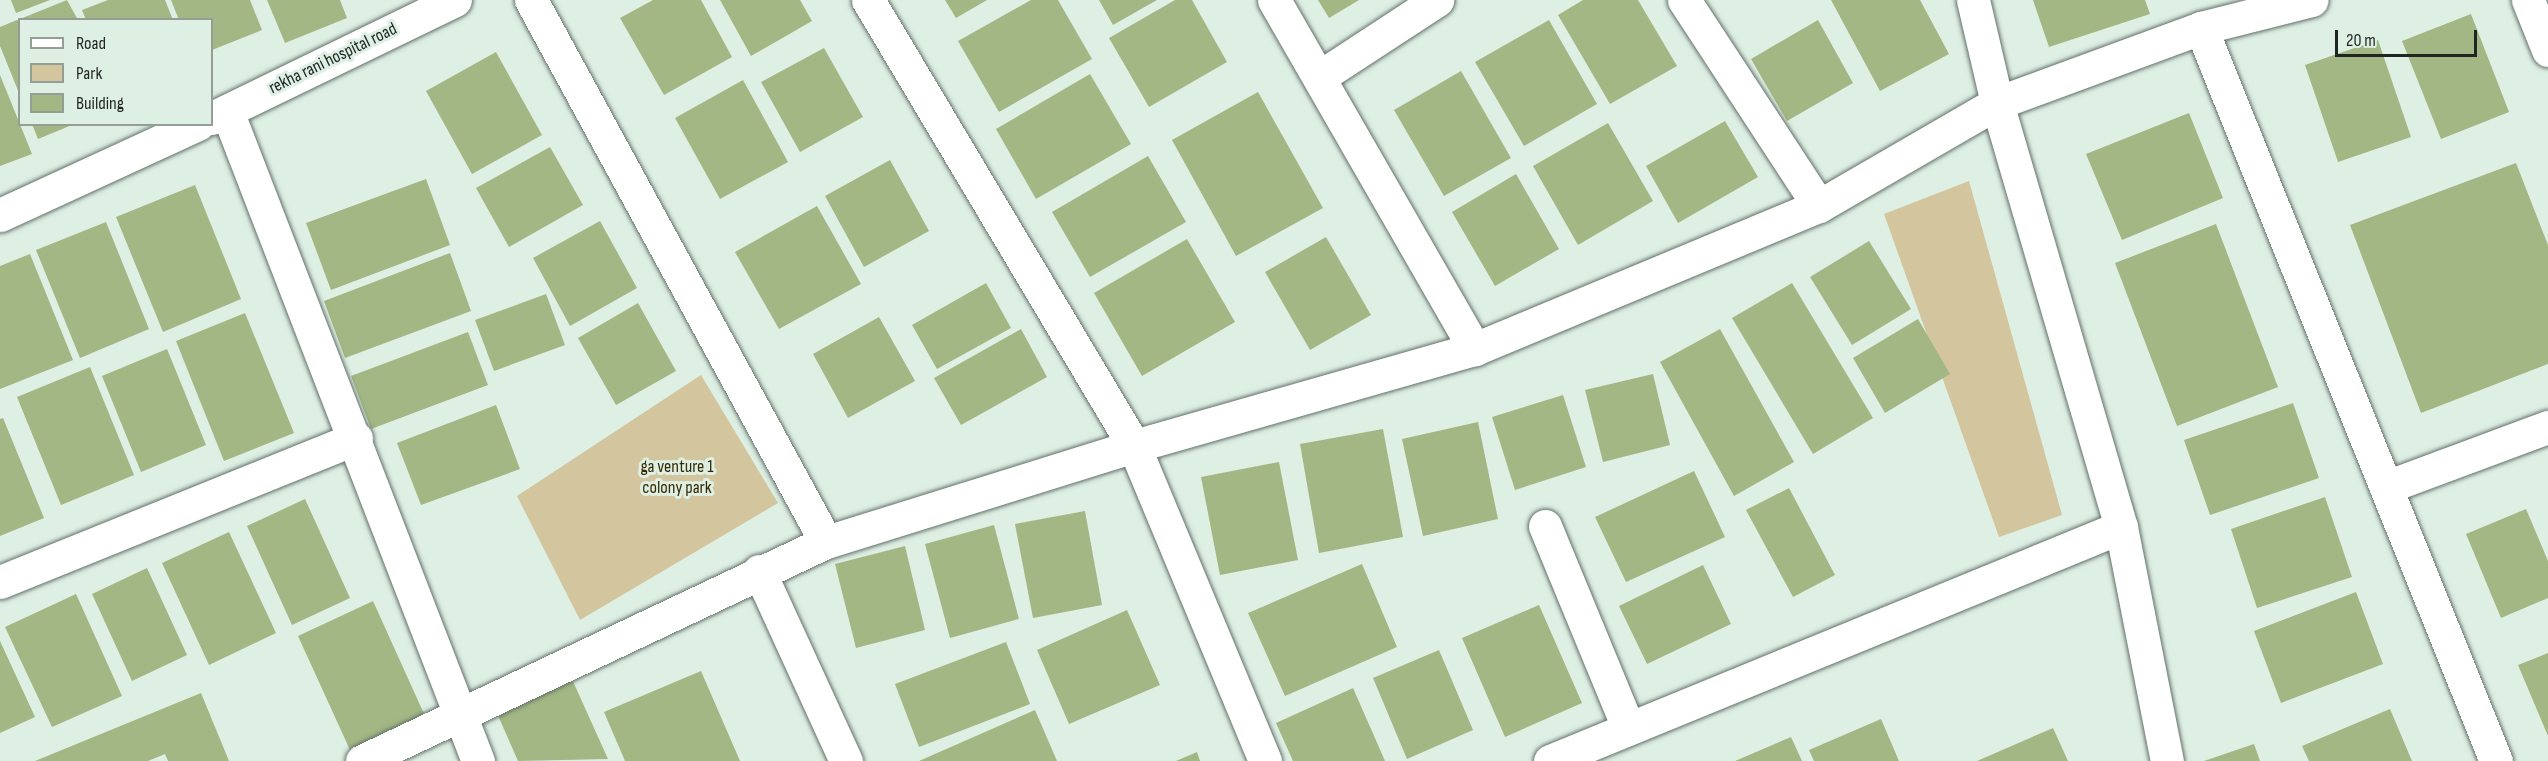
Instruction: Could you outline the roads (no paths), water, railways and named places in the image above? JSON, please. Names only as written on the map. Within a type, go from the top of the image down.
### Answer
[{"type":"street","name":"rekha rani hospital road","points":[[219,115],[455,0]]},
{"type":"street","points":[[531,0],[826,542]]},
{"type":"street","points":[[868,0],[1134,446],[1265,761]]},
{"type":"street","points":[[1274,0],[1321,76],[1476,349]]},
{"type":"street","points":[[1321,76],[1437,0]]},
{"type":"street","points":[[1684,0],[1819,206]]},
{"type":"street","points":[[1973,0],[1997,103],[2121,527],[2167,761]]},
{"type":"street","points":[[363,761],[460,717],[759,571],[826,542],[1134,446],[1476,349],[1819,206],[1997,103],[2201,28],[2235,9],[2312,0]]},
{"type":"street","points":[[2528,0],[2548,50]]},
{"type":"street","points":[[2201,28],[2389,486],[2496,761]]},
{"type":"street","points":[[219,115],[356,438],[478,761]]},
{"type":"street","points":[[0,215],[194,126]]},
{"type":"street","points":[[2389,486],[2548,427]]},
{"type":"street","points":[[0,582],[356,438]]},
{"type":"street","points":[[1545,526],[1628,727]]},
{"type":"street","points":[[1550,761],[1628,727],[2121,527]]},
{"type":"street","points":[[759,571],[846,761]]},
{"type":"park label","name":"ga venture 1 colony park","points":[[677,478]]}]
